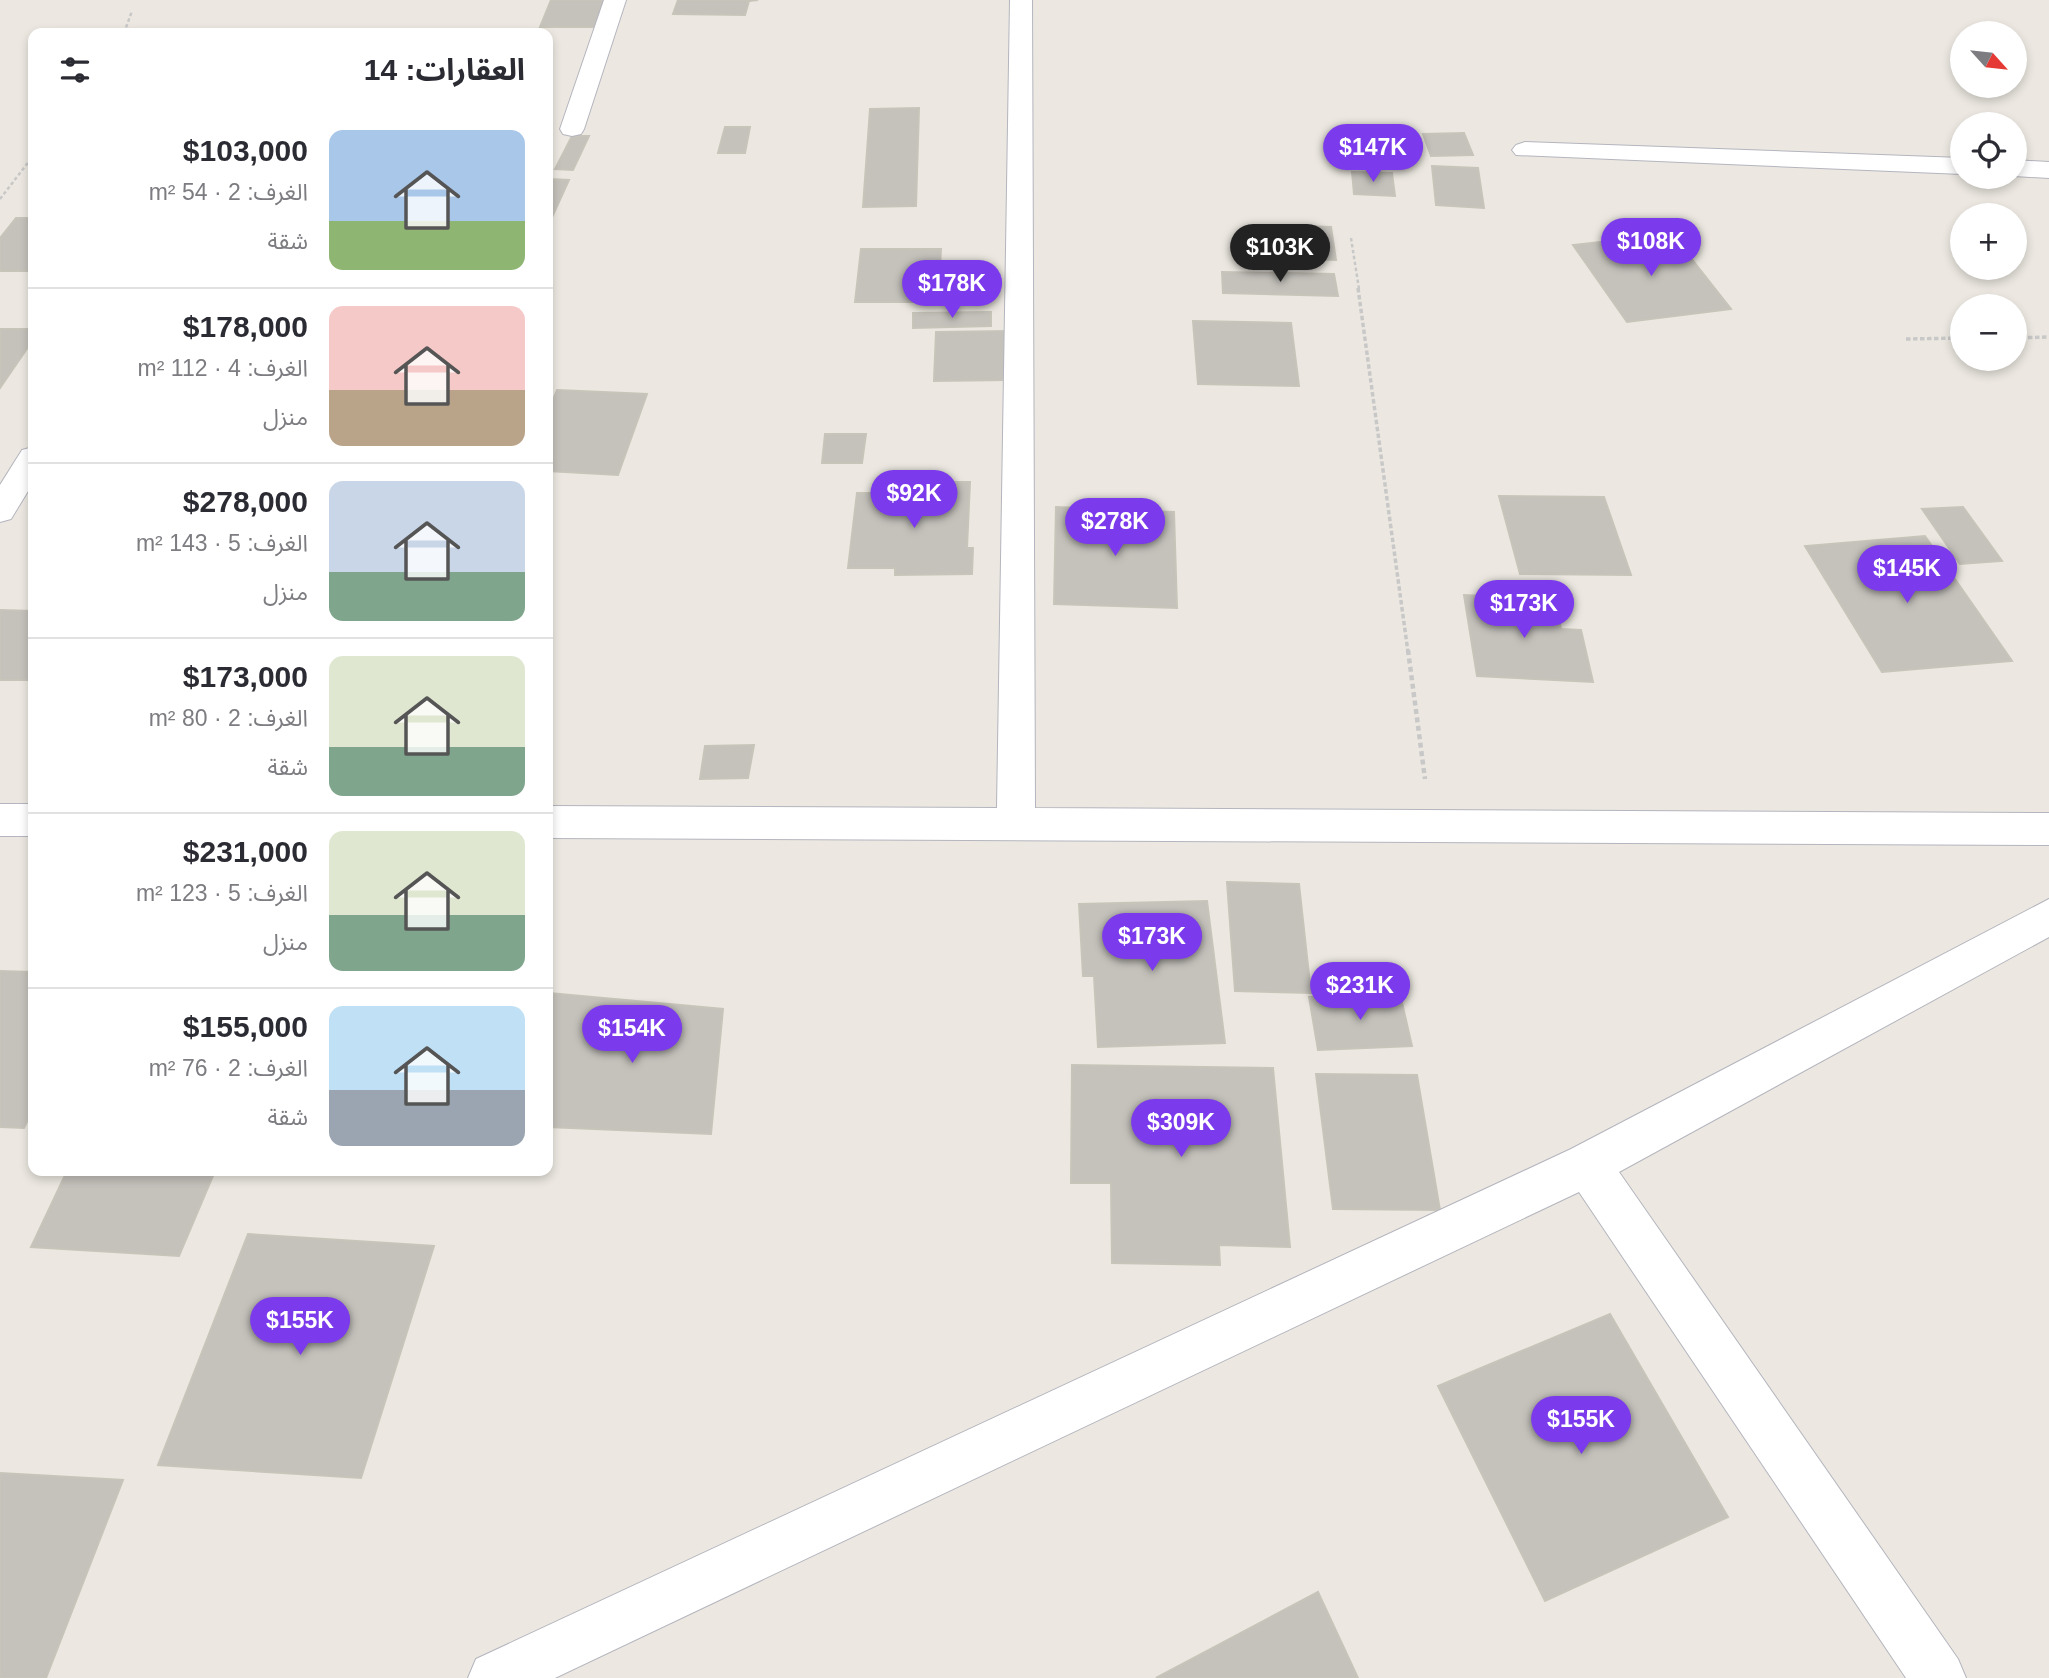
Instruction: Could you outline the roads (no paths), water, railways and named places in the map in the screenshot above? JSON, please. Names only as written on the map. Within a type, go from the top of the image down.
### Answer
[{"type":"street","points":[[572,129],[615,0]]},
{"type":"street","points":[[1016,824],[1021,0]]},
{"type":"street","points":[[1525,150],[1950,165]]},
{"type":"street","points":[[2027,169],[2049,170]]},
{"type":"street","points":[[0,511],[28,466]]},
{"type":"street","points":[[0,820],[28,820]]},
{"type":"street","points":[[553,822],[2049,830]]},
{"type":"street","points":[[495,1678],[1587,1165],[2049,917]]},
{"type":"street","points":[[1587,1165],[1939,1678]]}]
